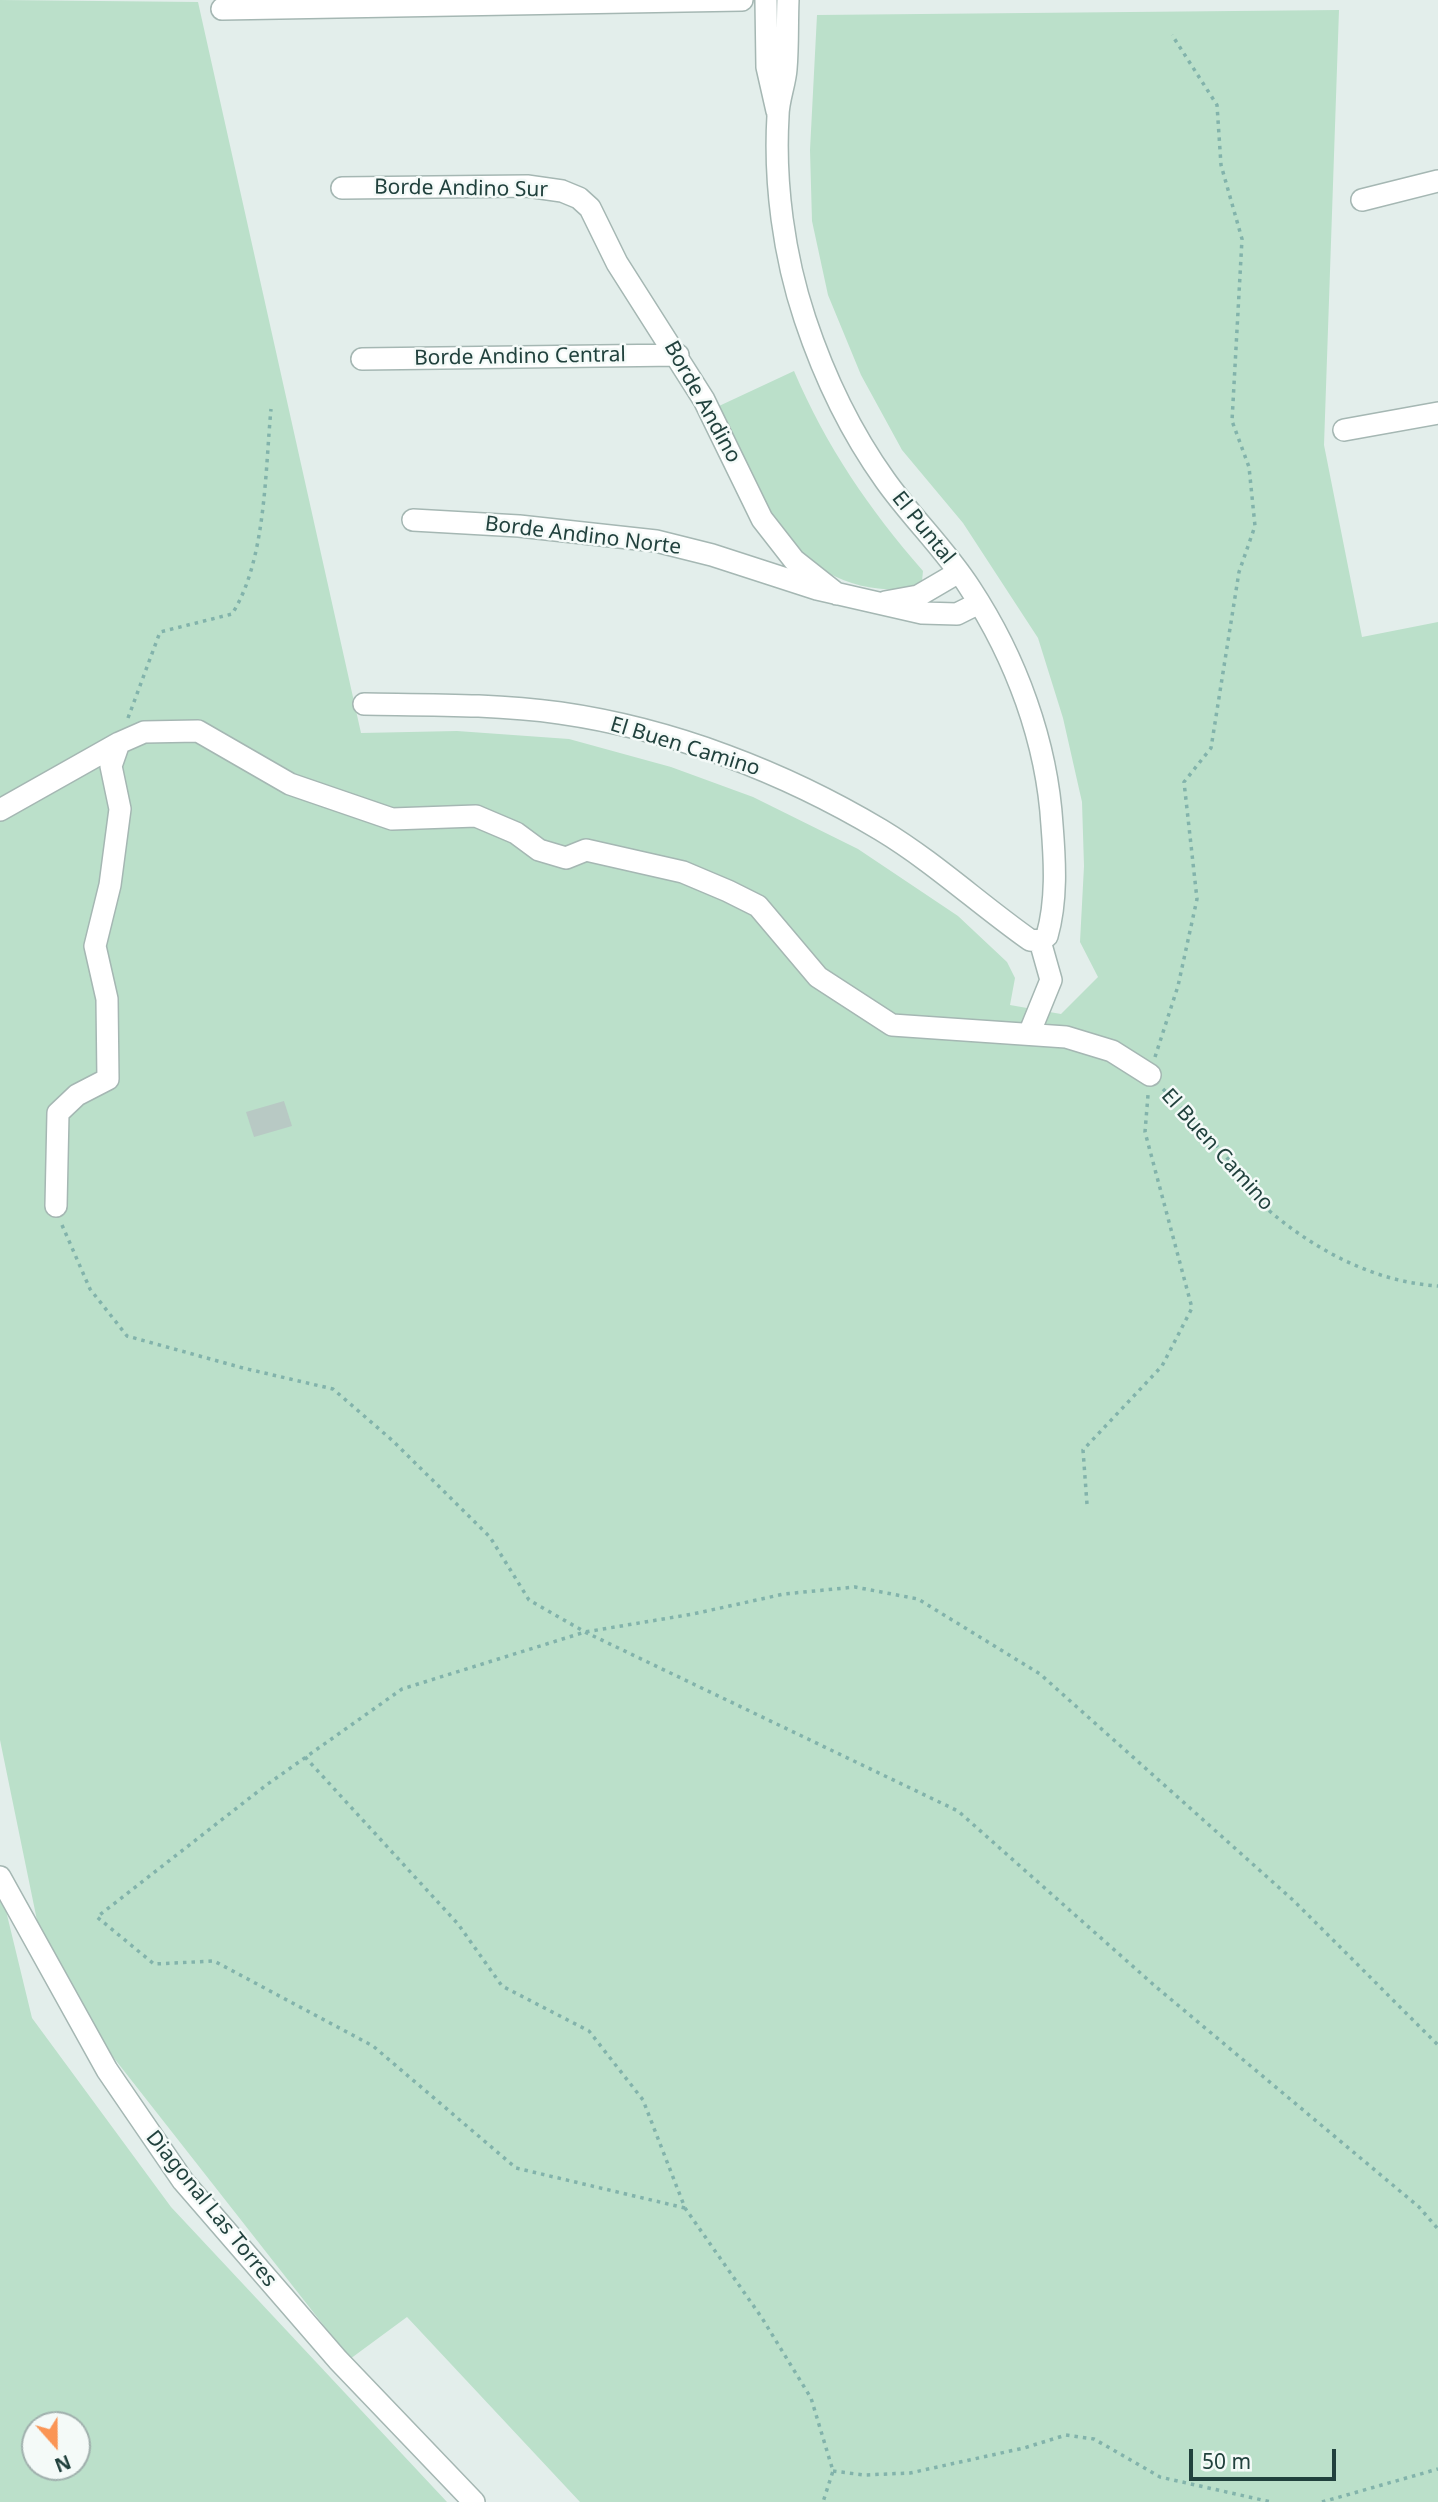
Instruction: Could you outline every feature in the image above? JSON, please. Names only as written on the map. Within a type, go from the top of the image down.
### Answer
[{"type":"street","points":[[222,9],[743,0]]},
{"type":"street","name":"El Puntal","points":[[766,0],[767,67],[778,113]]},
{"type":"street","name":"El Puntal","points":[[788,0],[786,68],[778,113],[780,184],[788,249],[799,299],[814,344],[864,448],[900,500],[960,572],[1018,680],[1034,725],[1046,774],[1053,841],[1054,897],[1047,936],[1040,941]]},
{"type":"street","points":[[1362,200],[1438,181]]},
{"type":"street","name":"Borde Andino Sur","points":[[342,188],[527,186],[551,188],[579,198]]},
{"type":"street","name":"Borde Andino","points":[[579,198],[595,215],[617,263],[678,355],[719,426],[762,519],[774,537],[806,570],[837,594]]},
{"type":"street","name":"Borde Andino Central","points":[[362,359],[678,355]]},
{"type":"street","points":[[1344,430],[1438,413]]},
{"type":"street","name":"Borde Andino Norte","points":[[413,520],[519,526],[656,541],[837,594],[877,602]]},
{"type":"street","points":[[750,567],[767,557],[774,537]]},
{"type":"street","points":[[877,602],[918,596],[960,572]]},
{"type":"street","points":[[877,602],[910,611],[951,614],[979,603]]},
{"type":"street","name":"El Buen Camino","points":[[364,704],[454,705],[559,713],[627,727],[717,753],[780,779],[872,825],[961,885],[1030,940],[1040,941]]},
{"type":"street","points":[[0,810],[119,743],[144,732],[198,731],[290,784],[392,820],[476,816],[516,833],[539,850],[566,858],[586,850],[683,872],[758,906],[818,977],[892,1025],[1066,1037],[1112,1051],[1150,1075]]},
{"type":"street","points":[[55,1206],[58,1113],[77,1095],[108,1079],[107,999],[95,946],[110,885],[120,809],[111,766],[119,743]]},
{"type":"street","points":[[1030,1034],[1051,980],[1040,941]]},
{"type":"street","name":"Diagonal Las Torres","points":[[0,1877],[107,2070],[183,2181],[338,2360],[474,2502]]},
{"type":"path","points":[[1087,1504],[1083,1450],[1162,1366],[1192,1308],[1144,1132],[1150,1075],[1178,986],[1196,899],[1184,782],[1211,748],[1239,572],[1255,526],[1250,467],[1232,421],[1242,239],[1222,165],[1217,104],[1172,36]]},
{"type":"path","points":[[119,743],[160,632],[232,614],[244,596],[259,526],[271,410]]},
{"type":"path","name":"El Buen Camino","points":[[1150,1075],[1207,1134],[1272,1213],[1316,1244],[1361,1269],[1409,1284],[1438,1286]]},
{"type":"path","points":[[55,1206],[90,1289],[127,1336],[333,1389],[394,1441],[490,1537],[528,1600],[584,1632],[958,1811],[1155,1986],[1419,2207],[1438,2229]]},
{"type":"path","points":[[685,2208],[516,2168],[373,2046],[214,1961],[154,1964],[97,1917],[305,1757],[402,1689],[584,1632],[693,1614],[784,1594],[855,1587],[918,1599],[1040,1674],[1294,1901],[1438,2045]]},
{"type":"path","points":[[305,1757],[458,1924],[502,1986],[589,2031],[643,2100],[685,2208],[762,2318],[811,2398],[833,2471],[823,2502]]},
{"type":"path","points":[[833,2471],[864,2475],[910,2473],[1024,2448],[1066,2435],[1094,2439],[1160,2477],[1271,2502]]},
{"type":"path","points":[[1322,2502],[1438,2469]]},
{"type":"green space","points":[[0,0],[198,2],[361,733],[457,731],[569,739],[671,767],[753,797],[858,849],[958,916],[1007,962],[1015,978],[1010,1005],[1061,1014],[1098,977],[1080,942],[1084,866],[1082,802],[1063,718],[1038,638],[963,523],[902,450],[861,375],[828,295],[812,221],[810,150],[817,15],[1339,10],[1324,445],[1362,637],[1438,622],[1438,2502],[580,2502],[407,2317],[350,2359],[48,1974],[0,1740]]},
{"type":"green space","points":[[794,371],[820,425],[850,476],[923,571],[922,581],[915,585],[916,589],[873,588],[838,578],[810,560],[787,536],[768,507],[719,406]]},
{"type":"green space","points":[[0,1886],[32,2018],[171,2207],[447,2502],[0,2502]]},
{"type":"building","points":[[284,1101],[292,1126],[254,1137],[246,1112]]}]
